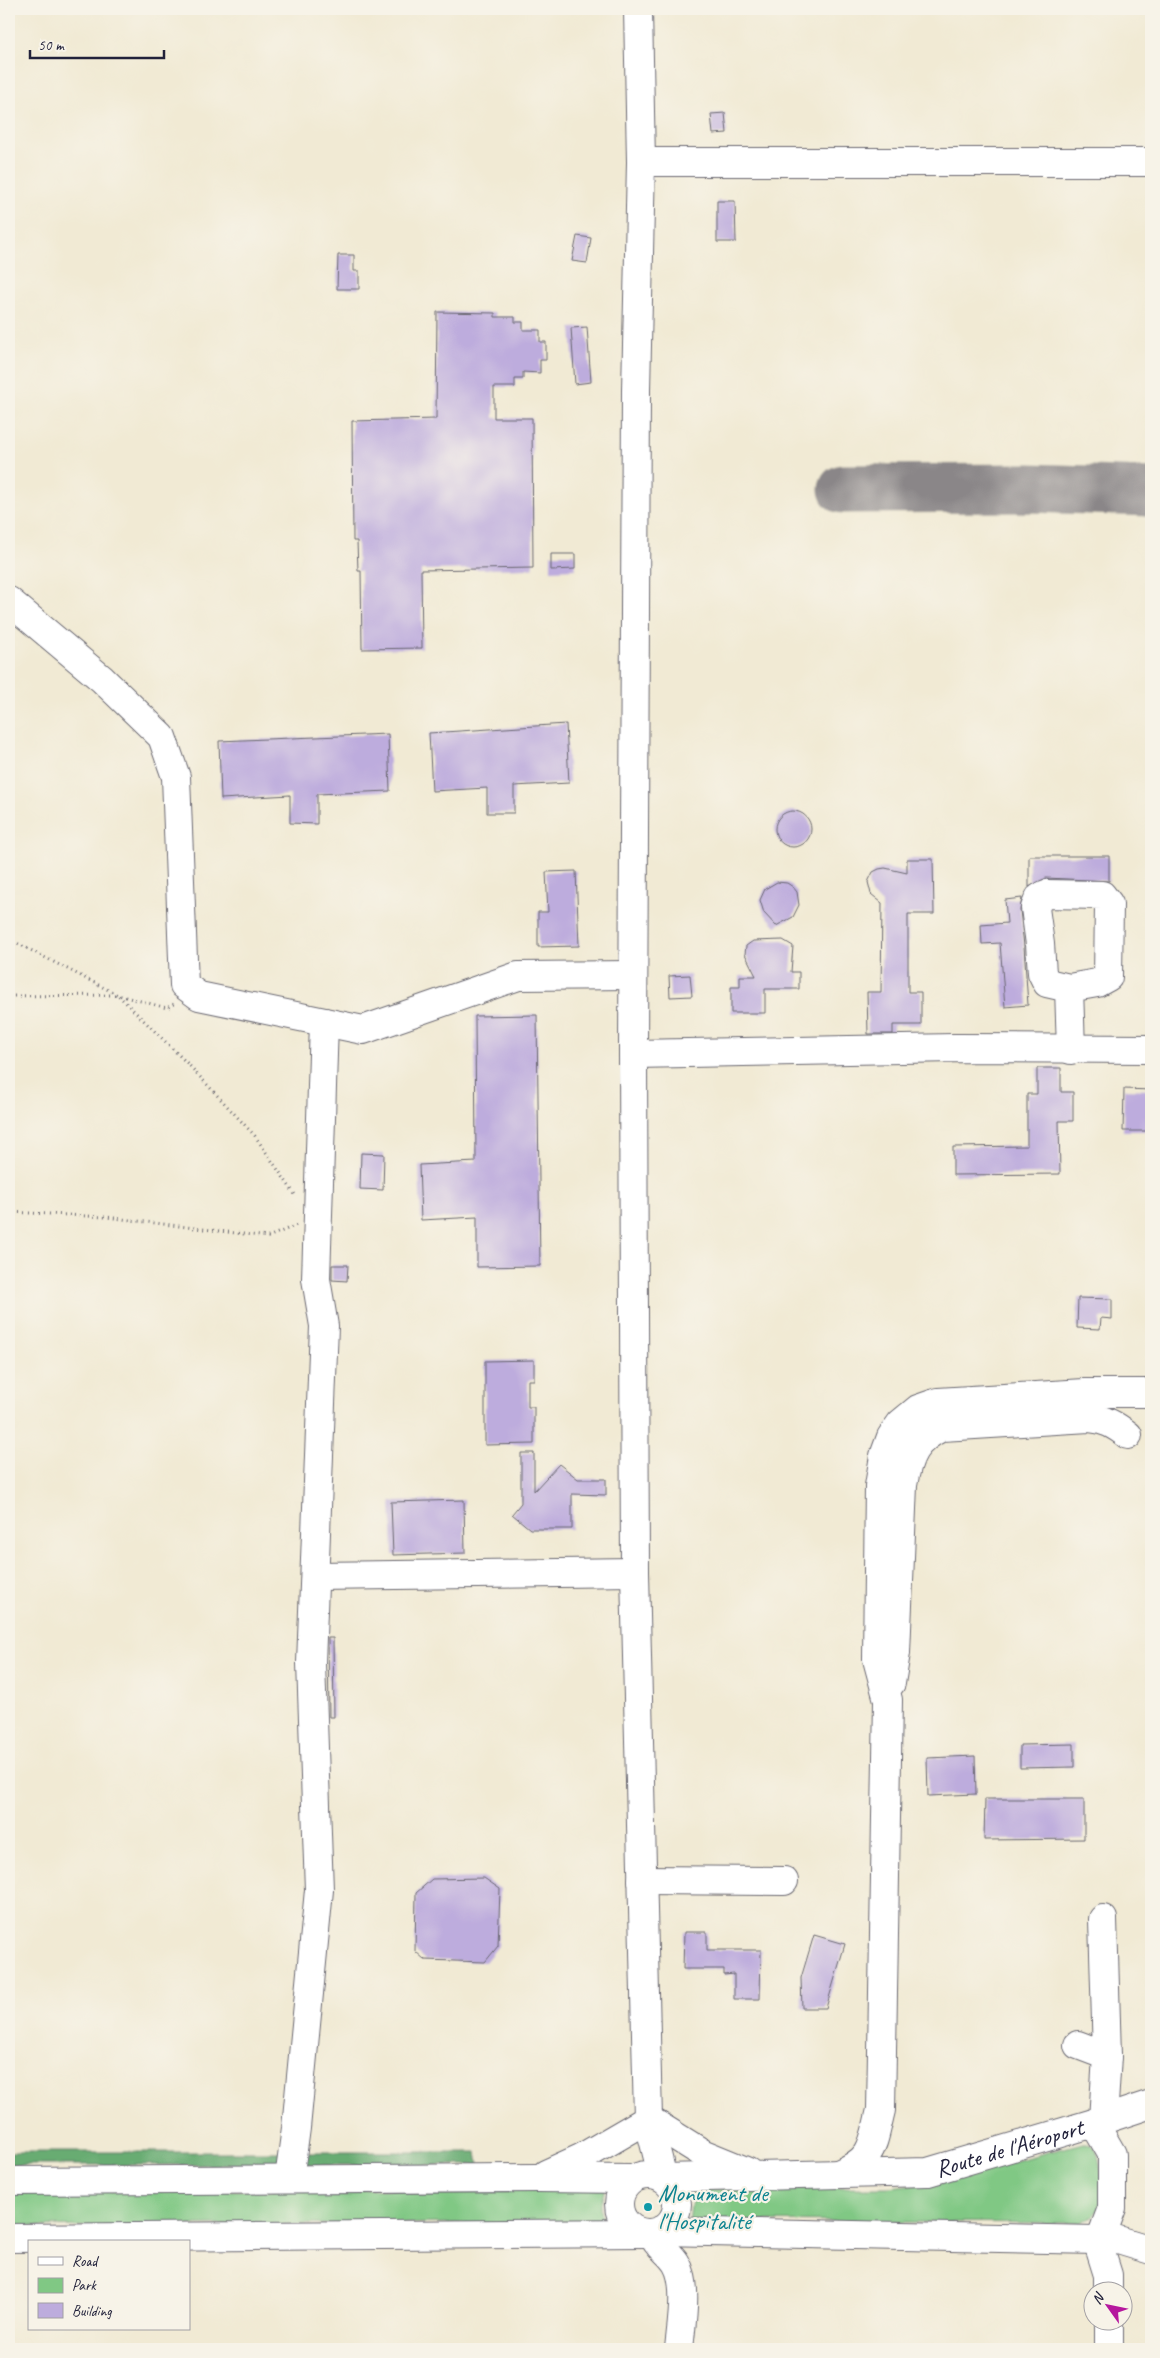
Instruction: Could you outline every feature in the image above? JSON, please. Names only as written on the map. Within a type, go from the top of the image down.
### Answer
[{"type":"main road","points":[[638,9],[641,162],[636,391],[633,975],[635,1572],[648,2119],[663,2178],[675,2192],[677,2201],[673,2219],[652,2232],[635,2231],[627,2225],[620,2211],[619,2196],[631,2179],[648,2119]]},
{"type":"main road","points":[[641,162],[1151,162]]},
{"type":"main road","points":[[9,601],[102,679],[162,737],[176,777],[184,985],[199,996],[363,1030],[518,976],[633,975]]},
{"type":"main road","points":[[1069,988],[1071,1050]]},
{"type":"main road","points":[[289,2179],[296,2128],[319,1890],[312,1663],[324,1326],[316,1279],[324,1022]]},
{"type":"main road","points":[[633,1054],[955,1048],[1151,1049]]},
{"type":"main road","points":[[888,1700],[877,1659],[879,1486],[884,1456],[891,1437],[901,1423],[918,1410],[938,1402],[1085,1393],[1151,1393]]},
{"type":"main road","points":[[838,2174],[853,2168],[865,2159],[873,2141],[881,2110],[888,1700],[896,1653],[903,1485],[907,1465],[915,1447],[927,1434],[942,1427],[1089,1418],[1101,1419],[1134,1433]]},
{"type":"main road","points":[[315,1576],[635,1572]]},
{"type":"main road","points":[[642,1880],[784,1881]]},
{"type":"main road","points":[[1103,1919],[1107,2056],[1098,2122],[1151,2104]]},
{"type":"main road","points":[[1078,2045],[1107,2056]]},
{"type":"main road","points":[[648,2119],[704,2154],[756,2176]]},
{"type":"main road","points":[[538,2178],[581,2158],[648,2119]]},
{"type":"main road","name":"Route de l'Aéroport","points":[[663,2178],[928,2172],[1098,2122],[1112,2154],[1112,2208],[1099,2237]]},
{"type":"main road","points":[[9,2181],[631,2179],[647,2174],[663,2178]]},
{"type":"main road","points":[[652,2232],[657,2244],[676,2262],[682,2277],[679,2349]]},
{"type":"main road","points":[[9,2238],[652,2232],[1099,2237],[1151,2250]]},
{"type":"main road","points":[[1099,2237],[1108,2280]]},
{"type":"main road","points":[[1108,2330],[1109,2349]]},
{"type":"path","points":[[9,938],[118,995],[167,1008],[193,992]]},
{"type":"path","points":[[9,996],[118,995],[188,1064],[255,1136],[296,1197]]},
{"type":"path","points":[[9,1212],[106,1217],[268,1237],[303,1223]]},
{"type":"green space","points":[[1083,2143],[1092,2144],[1096,2150],[1100,2166],[1102,2193],[1101,2205],[1098,2211],[1080,2223],[689,2221],[692,2199],[689,2189],[889,2188],[926,2184]]},
{"type":"green space","points":[[9,2152],[477,2152],[479,2165],[9,2165]]},
{"type":"green space","points":[[605,2188],[600,2208],[602,2222],[9,2227],[9,2192]]},
{"type":"building","points":[[725,113],[727,133],[713,134],[711,114]]},
{"type":"building","points":[[717,201],[735,201],[736,242],[717,242]]},
{"type":"building","points":[[577,236],[591,238],[587,263],[572,261]]},
{"type":"building","points":[[338,255],[354,255],[354,271],[359,271],[359,289],[337,289]]},
{"type":"building","points":[[437,312],[495,313],[495,317],[515,317],[515,322],[523,322],[523,330],[540,330],[540,342],[546,342],[546,360],[540,360],[540,373],[523,372],[523,379],[515,379],[515,387],[494,387],[494,418],[532,418],[533,568],[421,570],[422,648],[362,649],[361,571],[358,571],[357,541],[353,541],[352,421],[436,419]]},
{"type":"building","points":[[587,327],[591,382],[575,384],[571,328]]},
{"type":"building","points":[[551,554],[575,554],[575,569],[551,570]]},
{"type":"building","points":[[566,724],[569,783],[514,786],[514,813],[487,813],[487,788],[432,791],[429,733]]},
{"type":"building","points":[[388,734],[390,791],[317,794],[317,824],[290,823],[290,795],[221,799],[219,741]]},
{"type":"building","points":[[793,811],[800,812],[806,816],[810,822],[810,836],[806,842],[800,846],[793,847],[786,846],[780,842],[776,836],[775,829],[776,822],[780,816],[786,812]]},
{"type":"building","points":[[1029,856],[1109,856],[1109,881],[1046,878],[1029,887]]},
{"type":"building","points":[[907,859],[933,859],[934,914],[908,914],[908,992],[921,992],[921,1025],[893,1025],[893,1034],[868,1034],[867,992],[881,992],[882,903],[871,894],[868,882],[873,872],[879,869],[885,868],[907,873]]},
{"type":"building","points":[[576,871],[579,946],[538,947],[538,912],[548,912],[546,872]]},
{"type":"building","points":[[777,882],[787,883],[793,887],[797,892],[799,905],[793,917],[776,926],[764,913],[760,900],[765,889]]},
{"type":"building","points":[[1022,898],[1020,910],[1028,1005],[1005,1007],[1000,943],[982,944],[981,925],[1007,923],[1005,900]]},
{"type":"building","points":[[783,940],[793,946],[791,972],[799,972],[799,989],[765,989],[765,1013],[731,1013],[731,987],[740,987],[740,976],[756,976],[745,954],[746,946],[753,941]]},
{"type":"building","points":[[690,975],[692,996],[670,997],[669,976]]},
{"type":"building","points":[[537,1015],[540,1266],[477,1267],[477,1217],[421,1220],[419,1165],[476,1162],[475,1016]]},
{"type":"building","points":[[1037,1068],[1061,1068],[1061,1092],[1073,1092],[1073,1121],[1059,1121],[1060,1174],[953,1175],[953,1147],[1027,1146],[1027,1094],[1037,1094]]},
{"type":"building","points":[[1124,1089],[1151,1090],[1151,1131],[1123,1131]]},
{"type":"building","points":[[361,1153],[384,1154],[383,1190],[360,1189]]},
{"type":"building","points":[[332,1265],[348,1265],[347,1281],[332,1280]]},
{"type":"building","points":[[1078,1298],[1112,1299],[1112,1319],[1101,1318],[1100,1329],[1077,1328]]},
{"type":"building","points":[[534,1360],[534,1380],[528,1380],[528,1407],[534,1407],[534,1444],[485,1445],[485,1361]]},
{"type":"building","points":[[521,1453],[534,1453],[534,1491],[559,1464],[578,1479],[606,1479],[606,1495],[572,1494],[572,1529],[530,1529],[512,1514],[521,1503]]},
{"type":"building","points":[[464,1500],[465,1553],[393,1555],[391,1502]]},
{"type":"building","points":[[328,1638],[333,1638],[334,1717],[329,1717]]},
{"type":"building","points":[[1074,1744],[1074,1767],[1020,1768],[1020,1745]]},
{"type":"building","points":[[975,1756],[976,1794],[928,1796],[927,1758]]},
{"type":"building","points":[[985,1799],[1084,1799],[1084,1839],[984,1840]]},
{"type":"building","points":[[484,1878],[500,1889],[498,1946],[485,1962],[425,1960],[415,1951],[416,1893],[432,1879]]},
{"type":"building","points":[[684,1932],[707,1932],[707,1950],[761,1950],[760,1999],[734,1999],[734,1974],[724,1975],[724,1969],[683,1969]]},
{"type":"building","points":[[814,1935],[845,1944],[826,2008],[802,2008],[801,1978]]},
{"type":"taxiway","points":[[843,489],[1029,488],[1151,492]]},
{"type":"place","name":"Monument de l'Hospitalité","points":[[648,2207]]}]
